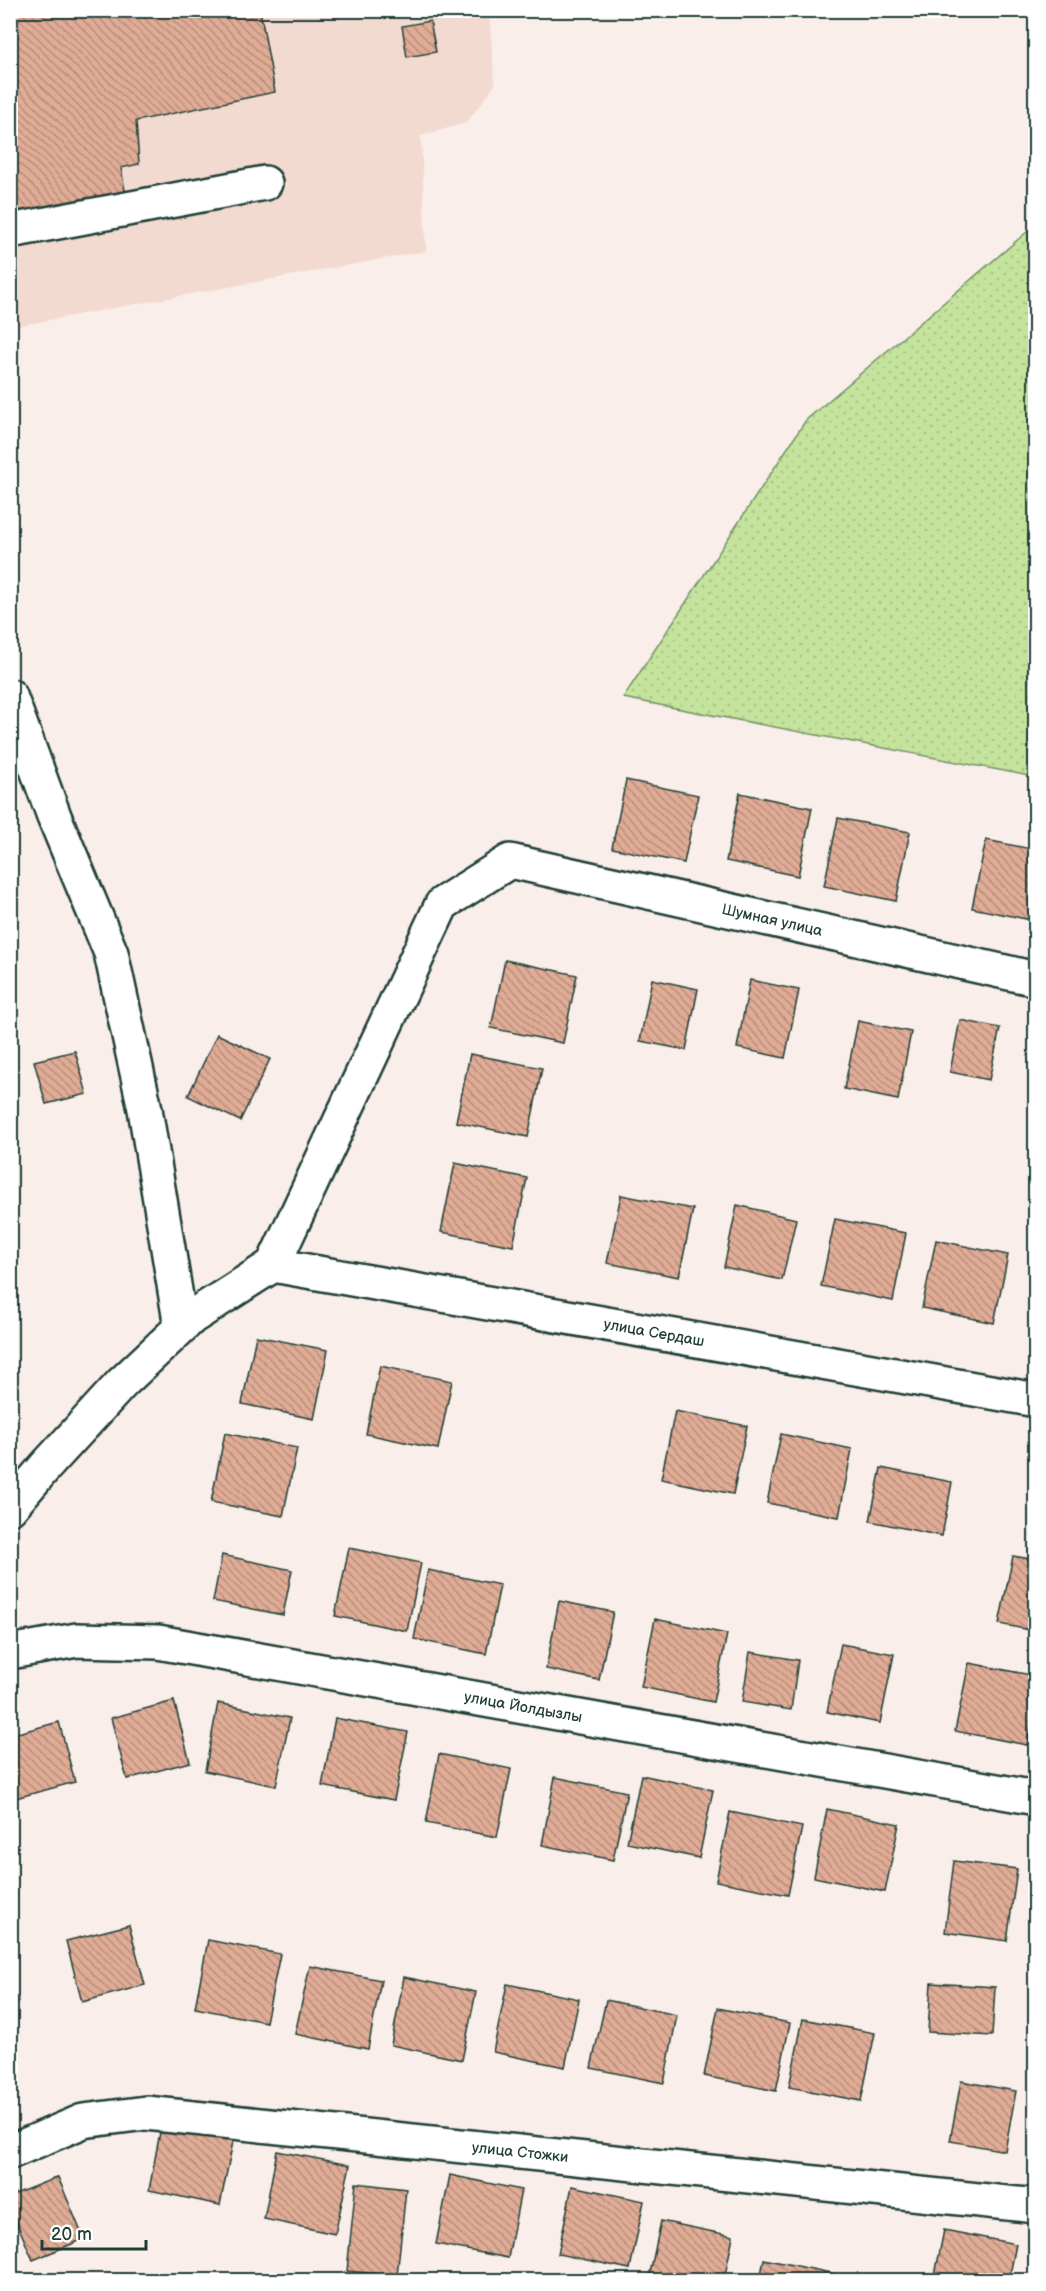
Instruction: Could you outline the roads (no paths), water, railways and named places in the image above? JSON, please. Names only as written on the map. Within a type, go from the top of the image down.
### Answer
[{"type":"street","points":[[10,231],[265,183]]},
{"type":"street","points":[[10,696],[54,816],[111,953],[145,1109],[181,1327]]},
{"type":"street","name":"Шумная улица","points":[[273,1266],[442,904],[510,861],[1035,979]]},
{"type":"street","points":[[10,1508],[122,1383],[181,1327],[192,1317],[273,1266]]},
{"type":"street","name":"улица Сердаш","points":[[273,1266],[1035,1400]]},
{"type":"street","name":"улица Йолдызлы","points":[[10,1652],[77,1640],[158,1642],[1035,1798]]},
{"type":"street","name":"улица Стожки","points":[[10,2152],[83,2121],[146,2113],[1035,2206]]}]
